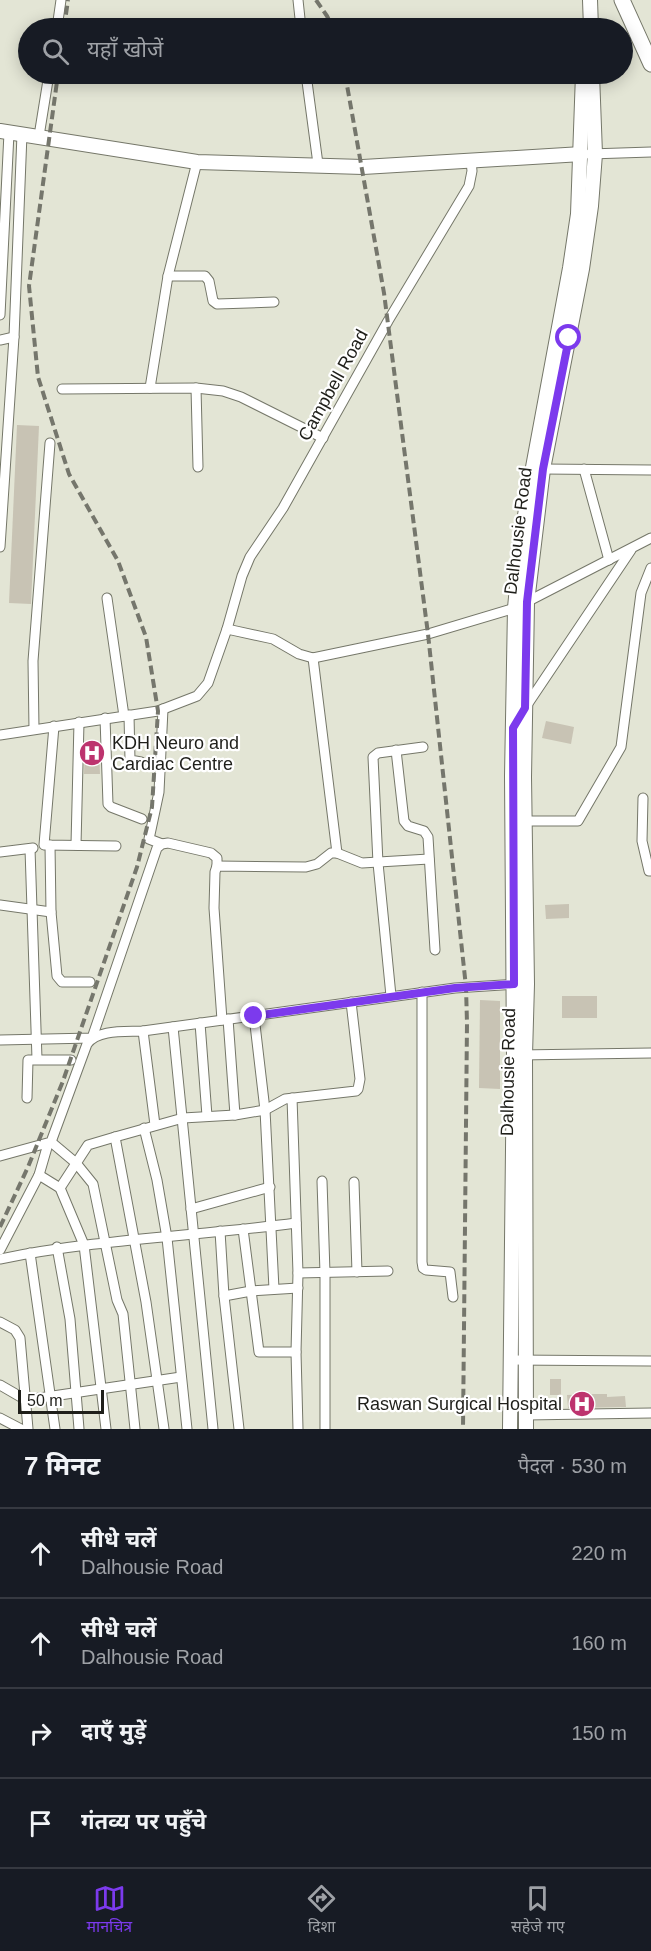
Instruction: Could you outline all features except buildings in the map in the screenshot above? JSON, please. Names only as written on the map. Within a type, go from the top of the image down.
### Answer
[{"type":"main road","points":[[622,0],[632,18]]},
{"type":"main road","points":[[633,20],[647,46],[651,64]]},
{"type":"street","points":[[58,18],[61,0]]},
{"type":"street","points":[[298,0],[300,18]]},
{"type":"street","points":[[584,0],[584,18]]},
{"type":"street","points":[[590,0],[591,18]]},
{"type":"street","points":[[39,136],[47,84]]},
{"type":"street","points":[[307,84],[318,164]]},
{"type":"street","name":"Dalhousie Road","points":[[584,84],[588,154]]},
{"type":"street","name":"Dalhousie Road","points":[[510,1429],[525,821],[525,708],[521,604],[562,343],[588,154],[592,84]]},
{"type":"street","points":[[10,133],[196,162],[363,167],[651,152]]},
{"type":"street","points":[[0,315],[10,133]]},
{"type":"street","points":[[0,547],[14,337],[10,133]]},
{"type":"street","name":"Campbell Road","points":[[0,735],[163,709],[197,696],[202,691],[214,669],[242,576],[250,557],[283,508],[387,321],[469,186],[472,171],[471,160]]},
{"type":"street","points":[[150,388],[168,276],[196,162]]},
{"type":"street","points":[[168,276],[205,276],[209,281],[213,301],[217,304],[274,302]]},
{"type":"street","points":[[0,340],[14,337]]},
{"type":"street","name":"Dalhousie Road","points":[[520,984],[513,728],[521,604],[522,534],[529,489],[562,343]]},
{"type":"street","points":[[62,389],[196,388],[223,391],[241,397],[323,438]]},
{"type":"street","points":[[196,388],[198,467]]},
{"type":"street","points":[[34,729],[33,662],[50,443]]},
{"type":"street","points":[[543,469],[651,470]]},
{"type":"street","points":[[584,469],[609,560]]},
{"type":"street","points":[[226,629],[273,639],[299,654],[312,658],[428,634],[521,604],[651,538]]},
{"type":"street","points":[[513,728],[633,548]]},
{"type":"street","points":[[525,821],[578,821],[615,760],[624,735],[641,593],[651,568]]},
{"type":"street","points":[[107,598],[127,715],[130,760],[141,762]]},
{"type":"street","points":[[312,658],[337,853]]},
{"type":"street","points":[[163,709],[159,792],[149,838],[162,844],[212,853],[217,858],[214,908],[235,1115]]},
{"type":"street","points":[[105,718],[108,804],[142,819]]},
{"type":"street","points":[[76,845],[78,722]]},
{"type":"street","points":[[54,726],[47,845],[51,912],[59,979],[62,982],[90,982]]},
{"type":"street","points":[[391,996],[378,863],[373,757],[378,753],[423,747]]},
{"type":"street","points":[[396,750],[403,817],[408,826],[427,833],[435,950]]},
{"type":"street","points":[[643,798],[642,841],[649,871],[651,871]]},
{"type":"street","points":[[0,1250],[39,1175],[87,1044],[92,1038],[157,848],[162,844]]},
{"type":"street","points":[[0,852],[47,845],[116,846]]},
{"type":"street","points":[[30,849],[37,1059]]},
{"type":"street","points":[[217,866],[306,867],[317,864],[327,854],[337,853],[357,862],[429,860]]},
{"type":"street","points":[[0,905],[51,912]]},
{"type":"street","points":[[0,1040],[92,1038],[99,1035],[143,1031],[422,992],[520,984]]},
{"type":"street","points":[[422,992],[422,1262],[426,1270],[450,1272],[453,1297]]},
{"type":"street","points":[[60,1188],[88,1145],[183,1118],[235,1115],[265,1110],[280,1101],[292,1098],[356,1091],[360,1079],[351,1002]]},
{"type":"street","points":[[254,1016],[265,1110],[274,1289]]},
{"type":"street","points":[[200,1023],[207,1116]]},
{"type":"street","points":[[173,1027],[213,1429]]},
{"type":"street","points":[[143,1031],[155,1125]]},
{"type":"street","points":[[519,1055],[651,1053]]},
{"type":"street","name":"Dalhousie Road","points":[[519,1055],[526,1422]]},
{"type":"street","points":[[27,1098],[28,1060],[71,1060]]},
{"type":"street","points":[[292,1098],[298,1273],[296,1352],[298,1429]]},
{"type":"street","points":[[144,1128],[157,1180],[167,1238],[187,1429]]},
{"type":"street","points":[[115,1137],[146,1302],[164,1429]]},
{"type":"street","points":[[2,1158],[49,1143]]},
{"type":"street","points":[[49,1143],[76,1163],[93,1184],[117,1300],[123,1314],[135,1429]]},
{"type":"street","points":[[39,1175],[60,1188],[84,1245],[106,1429]]},
{"type":"street","points":[[322,1181],[325,1273],[325,1429]]},
{"type":"street","points":[[354,1182],[357,1272]]},
{"type":"street","points":[[191,1209],[270,1187]]},
{"type":"street","points":[[0,1258],[57,1247],[167,1238],[296,1223]]},
{"type":"street","points":[[243,1229],[259,1352],[296,1352]]},
{"type":"street","points":[[220,1231],[224,1296],[239,1429]]},
{"type":"street","points":[[57,1247],[70,1320],[79,1429]]},
{"type":"street","points":[[30,1253],[55,1429]]},
{"type":"street","points":[[298,1273],[388,1272]]},
{"type":"street","points":[[224,1296],[251,1291],[298,1288]]},
{"type":"street","points":[[0,1322],[15,1330],[20,1338],[28,1429]]},
{"type":"street","points":[[511,1360],[651,1361]]},
{"type":"street","points":[[0,1385],[26,1400],[181,1377]]},
{"type":"street","points":[[526,1422],[651,1413]]},
{"type":"street","points":[[0,1418],[21,1429]]},
{"type":"railway","points":[[65,18],[68,0]]},
{"type":"railway","points":[[316,0],[328,18]]},
{"type":"railway","points":[[0,1227],[28,1167],[63,1081],[137,867],[152,807],[158,711],[146,637],[118,561],[69,474],[38,377],[29,286],[57,84]]},
{"type":"railway","points":[[347,84],[384,293],[428,634],[466,987],[463,1429]]},
{"type":"place","name":"KDH Neuro and Cardiac Centre","points":[[92,753]]},
{"type":"place","name":"Raswan Surgical Hospital","points":[[582,1404]]},
{"type":"route","points":[[254,1016],[455,988],[514,984],[513,728],[525,708],[527,602],[543,469],[569,338]]}]
